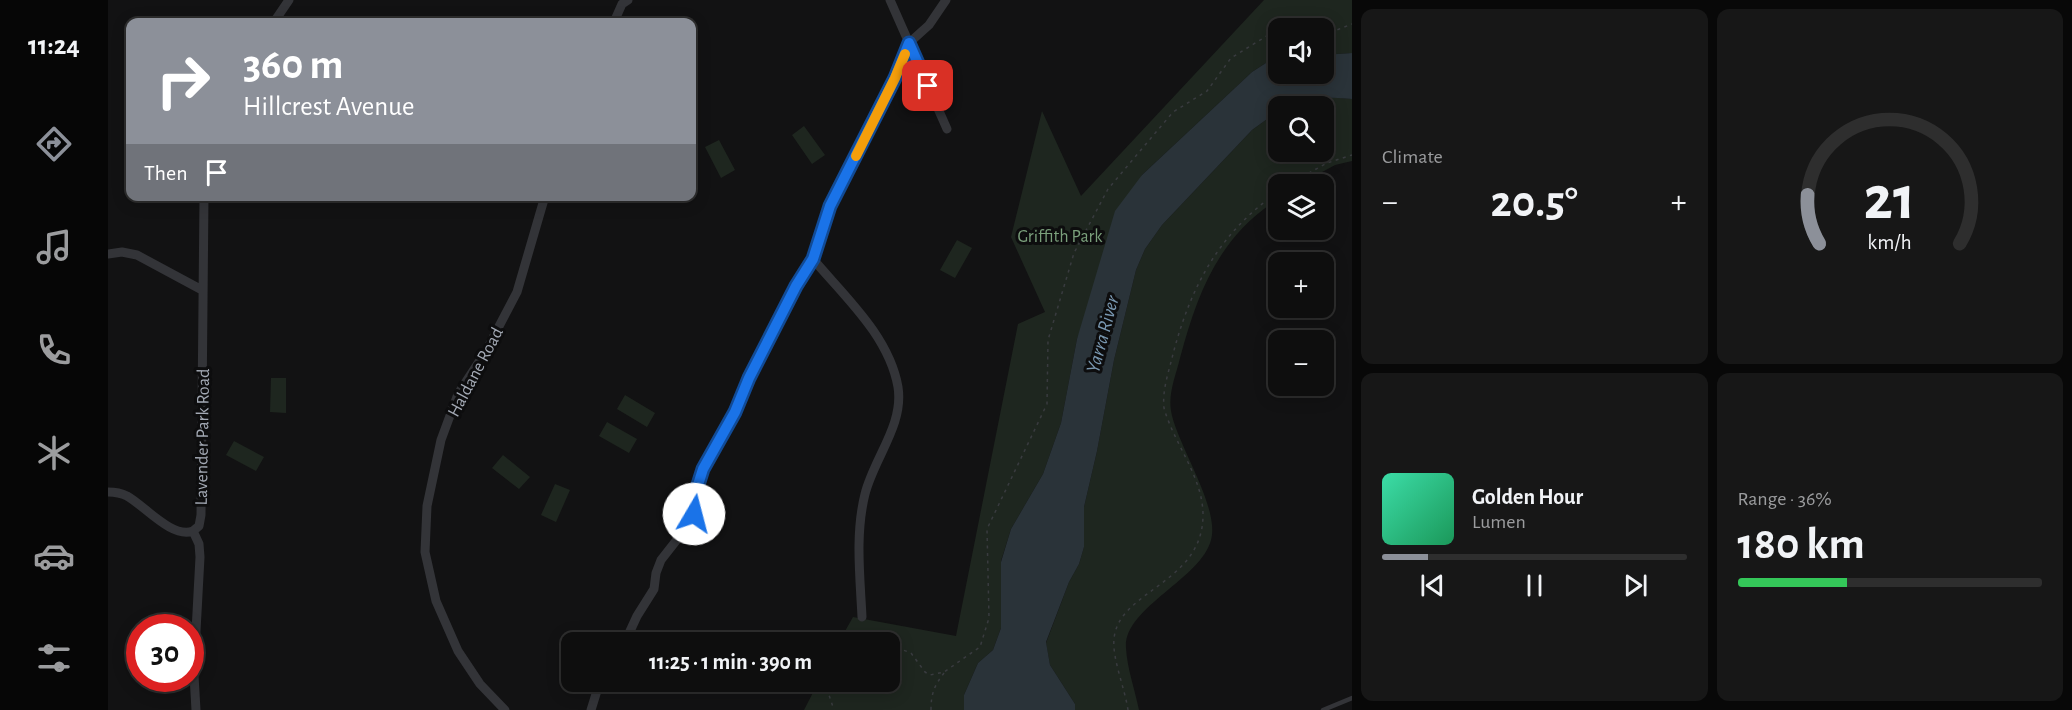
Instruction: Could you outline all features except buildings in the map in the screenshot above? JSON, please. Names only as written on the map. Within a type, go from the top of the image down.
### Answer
[{"type":"street","points":[[277,18],[289,0]]},
{"type":"street","points":[[890,0],[947,129]]},
{"type":"street","points":[[630,632],[654,589],[656,573],[661,560],[685,531],[694,514],[697,488],[703,469],[735,412],[749,378],[796,286],[813,259],[830,206],[895,78],[909,43],[929,25],[946,0]]},
{"type":"street","points":[[616,18],[623,2]]},
{"type":"street","name":"Lavender Park Road","points":[[196,710],[192,669],[200,557],[199,544],[193,531],[199,526],[201,515],[204,201]]},
{"type":"street","name":"Haldane Road","points":[[505,710],[480,684],[458,651],[436,601],[425,552],[427,506],[441,440],[459,394],[486,351],[518,292],[544,201]]},
{"type":"street","points":[[108,254],[122,252],[136,255],[202,290]]},
{"type":"street","points":[[813,259],[869,325],[890,361],[898,388],[896,420],[871,474],[862,513],[859,546],[862,617]]},
{"type":"street","points":[[108,492],[126,495],[174,529],[183,533],[193,531]]},
{"type":"street","points":[[591,710],[597,692]]},
{"type":"lane","points":[[1323,710],[1352,698]]},
{"type":"path","points":[[1334,31],[1352,24]]},
{"type":"path","points":[[931,710],[934,686],[945,672],[980,647],[989,618],[987,529],[1047,404],[1048,340],[1074,254],[1108,189],[1173,112],[1207,91],[1231,58],[1268,35]]},
{"type":"path","points":[[1307,174],[1321,166],[1352,155]]},
{"type":"path","points":[[1128,710],[1113,645],[1116,629],[1128,610],[1190,558],[1198,544],[1202,525],[1203,507],[1199,492],[1164,408],[1167,379],[1178,337],[1191,297],[1218,251],[1244,220],[1268,200]]},
{"type":"path","points":[[900,649],[910,653],[930,675],[945,672]]},
{"type":"path","points":[[830,692],[834,710]]},
{"type":"green space","name":"Griffith Park","points":[[1264,0],[1352,0],[1352,53],[1334,54],[1334,18],[1268,18],[1268,62],[1252,72],[1142,175],[1077,339],[1061,423],[1043,474],[1011,529],[1001,561],[1001,628],[993,650],[978,663],[964,695],[964,710],[804,710],[813,692],[900,692],[900,632],[845,632],[853,617],[956,636],[1018,324],[1045,312],[1011,237],[1042,111],[1081,196]]},
{"type":"green space","points":[[1334,97],[1352,99],[1352,161],[1335,165],[1318,174],[1268,174],[1268,206],[1257,214],[1225,249],[1213,268],[1194,311],[1175,377],[1171,411],[1204,494],[1212,526],[1211,540],[1193,568],[1149,607],[1128,633],[1126,648],[1129,671],[1139,710],[1075,710],[1075,704],[1050,665],[1046,643],[1084,547],[1084,507],[1114,360],[1136,270],[1145,249],[1162,225],[1252,130],[1268,118],[1268,162],[1334,162]]},
{"type":"green space","points":[[804,126],[825,155],[812,164],[792,135]]},
{"type":"green space","points":[[719,140],[735,170],[721,178],[705,147]]},
{"type":"green space","points":[[957,240],[972,248],[955,278],[940,270]]},
{"type":"green space","points":[[271,378],[286,378],[286,413],[270,412]]},
{"type":"green space","points":[[625,395],[655,413],[647,427],[617,409]]},
{"type":"green space","points":[[607,422],[637,439],[629,453],[599,436]]},
{"type":"green space","points":[[234,441],[264,457],[256,471],[226,455]]},
{"type":"green space","points":[[503,455],[530,477],[519,489],[492,468]]},
{"type":"green space","points":[[555,484],[570,490],[556,522],[541,515]]},
{"type":"water","name":"Yarra River","points":[[1352,53],[1352,99],[1334,98],[1334,96],[1268,96],[1268,118],[1252,130],[1162,225],[1145,249],[1136,270],[1114,360],[1084,507],[1084,547],[1046,642],[1050,665],[1075,704],[1075,710],[964,710],[964,695],[978,663],[993,650],[1001,628],[1001,562],[1011,529],[1043,474],[1061,423],[1077,339],[1115,211],[1142,175],[1252,72],[1268,62],[1268,84],[1334,84],[1334,54]]},
{"type":"slow traffic","points":[[856,156],[905,54]]},
{"type":"route","points":[[694,514],[697,488],[703,469],[735,412],[749,378],[796,286],[813,259],[830,206],[895,78],[909,43],[928,86]]}]
